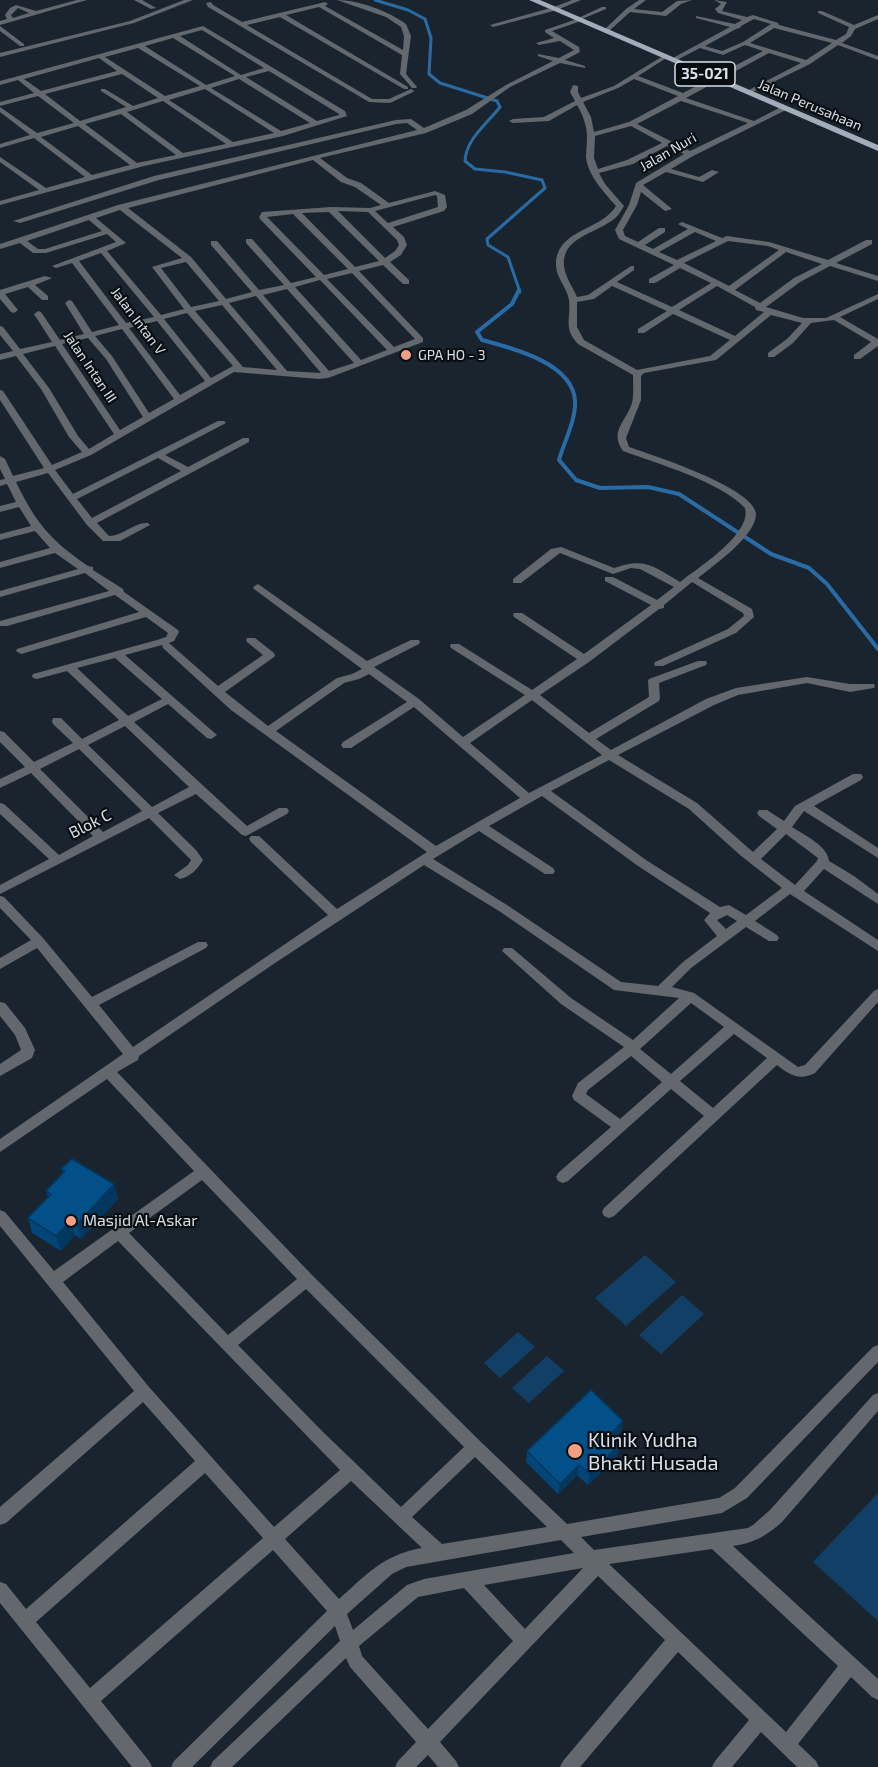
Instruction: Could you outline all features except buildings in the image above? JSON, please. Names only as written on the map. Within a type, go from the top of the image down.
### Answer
[{"type":"main road","name":"Jalan Perusahaan","points":[[533,0],[878,148]]},
{"type":"street","points":[[0,23],[84,0]]},
{"type":"street","points":[[137,0],[153,8]]},
{"type":"street","points":[[0,55],[91,30],[175,0]]},
{"type":"street","points":[[0,51],[132,22],[190,0]]},
{"type":"street","points":[[245,23],[339,0],[381,13],[404,24],[407,31],[403,74],[410,88]]},
{"type":"street","points":[[493,25],[554,9],[578,0]]},
{"type":"street","points":[[606,32],[628,10],[643,0]]},
{"type":"street","points":[[671,0],[679,2],[689,0]]},
{"type":"street","points":[[717,0],[725,3],[718,9],[720,12],[774,23],[775,26],[836,43],[878,58]]},
{"type":"street","points":[[206,1],[210,6],[245,23],[371,101],[390,101],[410,88]]},
{"type":"street","points":[[206,1],[229,10],[245,23]]},
{"type":"street","points":[[628,10],[662,15],[679,2]]},
{"type":"street","points":[[319,5],[404,54]]},
{"type":"street","points":[[0,247],[109,210],[423,130],[484,105],[500,92],[579,50],[547,30],[604,8]]},
{"type":"street","points":[[221,12],[229,10]]},
{"type":"street","points":[[513,121],[542,121],[669,59],[702,47],[753,19],[760,10]]},
{"type":"street","points":[[820,12],[854,27]]},
{"type":"street","points":[[281,15],[410,88]]},
{"type":"street","points":[[698,17],[738,27]]},
{"type":"street","points":[[747,93],[808,63],[849,35],[854,27],[878,17]]},
{"type":"street","points":[[723,53],[775,26]]},
{"type":"street","points":[[0,28],[22,45]]},
{"type":"street","points":[[0,83],[196,28],[205,29],[343,114],[339,119],[140,165],[0,203]]},
{"type":"street","points":[[173,35],[242,76],[315,124]]},
{"type":"street","points":[[539,43],[559,39]]},
{"type":"street","points":[[745,43],[808,63]]},
{"type":"street","points":[[139,45],[208,86],[229,103],[280,134]]},
{"type":"street","points":[[702,47],[731,56]]},
{"type":"street","points":[[787,56],[799,49]]},
{"type":"street","points":[[591,135],[632,124],[769,50]]},
{"type":"street","points":[[540,55],[583,67]]},
{"type":"street","points":[[100,56],[231,144]]},
{"type":"street","points":[[740,58],[749,61]]},
{"type":"street","points":[[0,146],[268,69]]},
{"type":"street","points":[[0,104],[124,71]]},
{"type":"street","points":[[634,77],[754,123]]},
{"type":"street","points":[[19,78],[78,123],[157,178]]},
{"type":"street","points":[[575,86],[574,92],[580,101],[591,135],[590,158],[595,172],[602,185],[620,206],[621,213],[572,238],[560,256],[560,269],[576,300],[571,330],[574,337],[638,374],[713,358],[770,312]]},
{"type":"street","points":[[103,90],[132,108]]},
{"type":"street","points":[[0,109],[91,178]]},
{"type":"street","name":"Jalan Nuri","points":[[784,109],[690,154],[639,185],[633,205],[621,213],[619,234],[770,312],[808,321],[834,318],[878,296]]},
{"type":"street","points":[[122,111],[181,155]]},
{"type":"street","points":[[17,221],[157,178],[298,147],[401,121],[412,123],[423,130]]},
{"type":"street","points":[[632,124],[662,138],[665,144],[690,154]]},
{"type":"street","points":[[595,172],[630,162],[665,144]]},
{"type":"street","points":[[298,147],[344,180],[358,185],[388,206]]},
{"type":"street","points":[[0,159],[45,191]]},
{"type":"street","points":[[665,169],[700,180],[715,172]]},
{"type":"street","points":[[639,185],[668,209]]},
{"type":"street","points":[[387,226],[438,211],[443,207],[441,195],[437,193],[370,210],[295,211],[265,214],[263,217],[393,351]]},
{"type":"street","points":[[90,197],[109,210]]},
{"type":"street","points":[[121,207],[188,259],[284,373]]},
{"type":"street","points":[[332,210],[406,282]]},
{"type":"street","points":[[0,357],[385,261],[398,252],[403,245],[401,239],[370,210]]},
{"type":"street","points":[[5,482],[50,469],[88,453],[232,369],[308,376],[328,375],[420,340],[295,211]]},
{"type":"street","points":[[56,266],[123,243],[90,217]]},
{"type":"street","points":[[682,224],[721,240]]},
{"type":"street","points":[[653,252],[694,229]]},
{"type":"street","points":[[639,245],[662,230]]},
{"type":"street","points":[[21,240],[36,251],[46,251],[109,231]]},
{"type":"street","points":[[652,281],[727,238],[762,242],[878,279]]},
{"type":"street","points":[[249,241],[360,364]]},
{"type":"street","points":[[759,308],[797,280],[869,242]]},
{"type":"street","points":[[214,243],[328,375]]},
{"type":"street","points":[[729,290],[785,249]]},
{"type":"street","points":[[102,250],[209,381]]},
{"type":"street","points":[[188,259],[156,267],[189,310],[241,370]]},
{"type":"street","name":"Jalan Intan V","points":[[74,260],[126,326],[179,400]]},
{"type":"street","points":[[576,300],[591,297],[631,268]]},
{"type":"street","points":[[14,309],[0,293],[48,278]]},
{"type":"street","points":[[611,282],[737,340]]},
{"type":"street","points":[[641,331],[716,283]]},
{"type":"street","points":[[30,284],[45,298]]},
{"type":"street","points":[[69,303],[89,334],[109,358],[148,418]]},
{"type":"street","name":"Jalan Intan III","points":[[38,315],[119,435]]},
{"type":"street","points":[[834,318],[877,343],[857,357]]},
{"type":"street","points":[[771,355],[790,342],[808,321]]},
{"type":"street","points":[[0,328],[88,453]]},
{"type":"street","points":[[463,743],[660,606],[737,539],[748,524],[752,514],[748,505],[739,497],[715,484],[626,449],[622,445],[620,440],[623,429],[634,411],[638,398],[638,374]]},
{"type":"street","points":[[0,393],[50,469],[90,523],[106,539],[117,539],[145,525]]},
{"type":"street","points":[[72,498],[221,423]]},
{"type":"street","points":[[90,523],[246,440]]},
{"type":"street","points":[[157,454],[187,470]]},
{"type":"street","points":[[0,459],[5,482],[37,527],[57,549],[89,569],[174,632],[174,636],[161,642],[37,676]]},
{"type":"street","points":[[0,509],[21,504]]},
{"type":"street","points":[[0,537],[37,527]]},
{"type":"street","points":[[0,565],[57,549]]},
{"type":"street","points":[[517,581],[555,551],[561,550],[613,571],[631,565],[640,565],[681,587]]},
{"type":"street","points":[[0,594],[89,569]]},
{"type":"street","points":[[659,664],[732,631],[749,617],[748,611],[692,578]]},
{"type":"street","points":[[609,579],[660,606]]},
{"type":"street","points":[[258,587],[415,702],[528,799]]},
{"type":"street","points":[[3,624],[119,591]]},
{"type":"street","points":[[21,651],[148,613]]},
{"type":"street","points":[[518,615],[585,660]]},
{"type":"street","points":[[217,692],[270,656],[251,640]]},
{"type":"street","points":[[268,731],[341,680],[355,677],[368,667],[415,642]]},
{"type":"street","points":[[167,646],[217,692],[430,856],[618,987],[675,992],[690,996],[796,1072],[810,1069],[878,994]]},
{"type":"street","points":[[455,646],[533,695],[611,756],[693,806],[753,859],[793,890],[878,946]]},
{"type":"street","points":[[117,654],[211,735]]},
{"type":"street","points":[[588,739],[655,698],[653,681],[702,663]]},
{"type":"street","points":[[69,667],[128,720],[195,789],[246,832],[283,811]]},
{"type":"street","points":[[0,1146],[337,916],[430,856],[528,799],[710,702],[736,692],[807,680],[850,688],[870,686]]},
{"type":"street","points":[[0,784],[170,699]]},
{"type":"street","points":[[347,745],[415,702]]},
{"type":"street","points":[[57,721],[197,860],[192,868],[180,874]]},
{"type":"street","points":[[0,735],[101,837]]},
{"type":"street","points":[[753,859],[805,806],[857,777]]},
{"type":"street","name":"Blok C","points":[[0,890],[195,789]]},
{"type":"street","points":[[543,791],[642,864],[718,912]]},
{"type":"street","points":[[805,806],[878,854]]},
{"type":"street","points":[[0,807],[57,860]]},
{"type":"street","points":[[763,813],[822,854],[823,863]]},
{"type":"street","points":[[480,826],[549,871]]},
{"type":"street","points":[[255,839],[337,916]]},
{"type":"street","points":[[660,991],[679,972],[745,921],[793,890],[823,863]]},
{"type":"street","points":[[823,863],[878,900]]},
{"type":"street","points":[[0,900],[39,941],[133,1056]]},
{"type":"street","points":[[725,936],[710,920],[718,912],[729,910],[773,938]]},
{"type":"street","points":[[0,964],[39,941]]},
{"type":"street","points":[[90,1004],[202,945]]},
{"type":"street","points":[[508,951],[566,1001],[632,1048],[714,1116]]},
{"type":"street","points":[[620,1126],[579,1096],[583,1087],[632,1048],[690,996]]},
{"type":"street","points":[[0,1007],[20,1032],[28,1050],[27,1054],[0,1071]]},
{"type":"street","points":[[563,1177],[733,1027]]},
{"type":"street","points":[[609,1212],[777,1057]]},
{"type":"street","points":[[108,1072],[307,1280],[475,1447],[810,1767]]},
{"type":"street","points":[[52,1281],[203,1172]]},
{"type":"street","points":[[0,1216],[144,1392],[338,1611],[356,1661],[450,1767]]},
{"type":"street","points":[[119,1232],[352,1470],[400,1518],[441,1554]]},
{"type":"street","points":[[228,1344],[307,1280]]},
{"type":"street","points":[[180,1767],[338,1611],[395,1562],[567,1533],[729,1502],[741,1493],[878,1352]]},
{"type":"street","points":[[0,1517],[144,1392]]},
{"type":"street","points":[[219,1767],[351,1642],[413,1592],[468,1580],[749,1536],[759,1531],[776,1516],[878,1400]]},
{"type":"street","points":[[400,1518],[475,1447]]},
{"type":"street","points":[[25,1621],[205,1463]]},
{"type":"street","points":[[88,1701],[352,1470]]},
{"type":"street","points":[[715,1541],[878,1691]]},
{"type":"street","points":[[404,1767],[525,1641],[595,1561]]},
{"type":"street","points":[[468,1580],[525,1641]]},
{"type":"street","points":[[0,1590],[143,1767]]},
{"type":"street","points":[[568,1767],[676,1641]]},
{"type":"street","points":[[786,1745],[850,1665]]},
{"type":"street","points":[[721,1767],[760,1720]]},
{"type":"shaded area","points":[[645,1255],[676,1282],[626,1326],[595,1298]]},
{"type":"shaded area","points":[[682,1295],[704,1314],[661,1354],[639,1335]]},
{"type":"shaded area","points":[[518,1332],[535,1347],[500,1378],[484,1363]]},
{"type":"shaded area","points":[[547,1356],[564,1371],[529,1403],[512,1388]]},
{"type":"shaded area","points":[[878,1493],[878,1621],[813,1562]]},
{"type":"waterway","points":[[375,0],[408,10],[425,19],[431,38],[429,74],[440,83],[497,101],[500,107],[473,139],[465,161],[475,169],[505,172],[542,180],[545,188],[487,239],[488,245],[508,257],[520,292]]},
{"type":"waterway","points":[[519,290],[512,304],[477,332],[482,340],[524,353],[553,367],[572,388],[575,401],[574,416],[559,460],[576,480],[600,488],[648,487],[679,494],[771,554],[809,568],[827,584],[878,649]]},
{"type":"place","name":"GPA HO - 3","points":[[406,355]]},
{"type":"place","name":"Masjid Al-Askar","points":[[71,1221]]},
{"type":"place","name":"Klinik Yudha Bhakti Husada","points":[[575,1451]]}]
